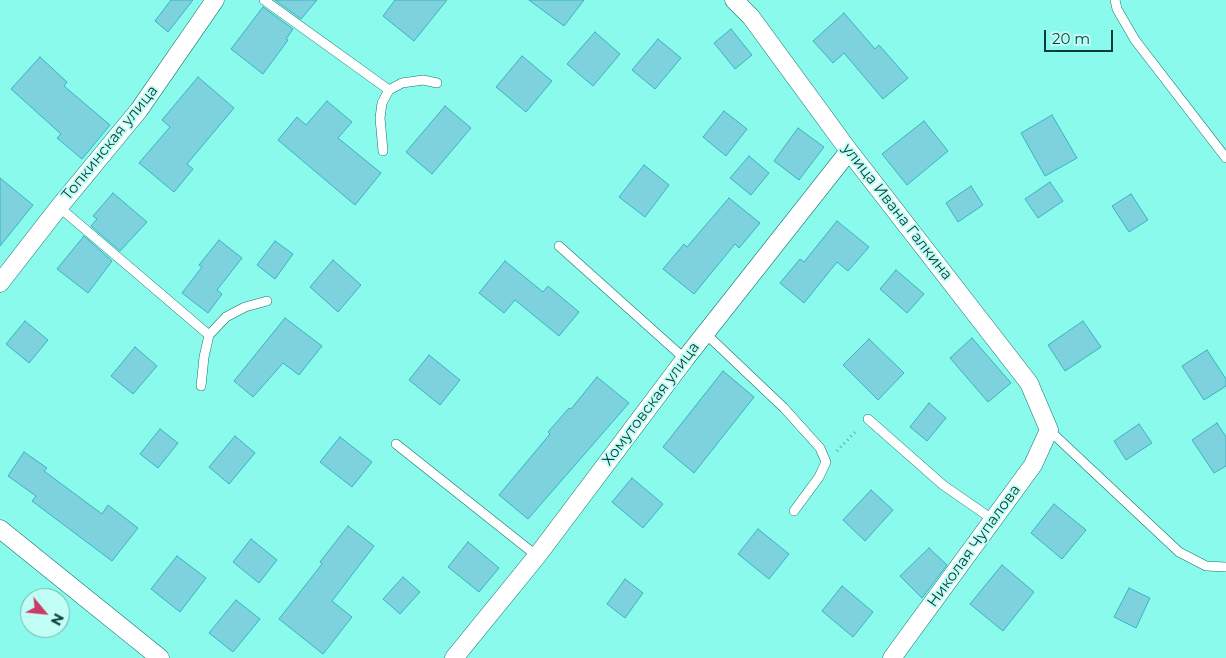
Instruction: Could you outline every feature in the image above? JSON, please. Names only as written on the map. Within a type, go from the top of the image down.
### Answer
[{"type":"street","name":"Топкинская улица","points":[[0,283],[59,207],[139,110],[215,0]]},
{"type":"street","name":"улица Ивана Галкина","points":[[734,0],[751,17],[849,151],[1029,383],[1049,430]]},
{"type":"street","name":"Хомутовская улица","points":[[454,658],[537,556],[705,333],[849,151]]},
{"type":"street","name":"Николая Чупалова","points":[[892,658],[1033,465],[1049,430]]},
{"type":"street","points":[[0,529],[160,658]]},
{"type":"lane","points":[[264,0],[389,90]]},
{"type":"lane","points":[[1115,0],[1117,9],[1135,40],[1226,158]]},
{"type":"lane","points":[[384,151],[380,118],[382,103],[389,90],[402,83],[423,80],[438,83]]},
{"type":"lane","points":[[59,207],[209,334]]},
{"type":"lane","points":[[559,246],[685,359]]},
{"type":"lane","points":[[201,386],[209,334],[226,318],[245,306],[267,301]]},
{"type":"lane","points":[[705,333],[784,408],[820,448],[826,462],[819,477],[794,511]]},
{"type":"lane","points":[[868,419],[943,485],[992,520]]},
{"type":"lane","points":[[1049,430],[1179,552],[1206,566],[1226,567]]},
{"type":"lane","points":[[396,444],[537,556]]},
{"type":"path","points":[[826,462],[868,419]]},
{"type":"building","points":[[171,0],[193,0],[168,32],[155,21]]},
{"type":"building","points":[[275,0],[317,0],[301,19]]},
{"type":"building","points":[[395,0],[447,0],[414,41],[383,16]]},
{"type":"building","points":[[529,0],[584,0],[564,26]]},
{"type":"building","points":[[263,7],[293,29],[286,39],[288,40],[263,74],[231,49]]},
{"type":"building","points":[[844,13],[875,49],[879,45],[908,78],[883,99],[844,53],[833,63],[813,41]]},
{"type":"building","points":[[731,29],[752,55],[735,69],[714,43]]},
{"type":"building","points":[[595,32],[620,54],[593,86],[567,64]]},
{"type":"building","points":[[658,39],[681,58],[655,89],[632,70]]},
{"type":"building","points":[[522,56],[552,81],[526,112],[496,87]]},
{"type":"building","points":[[40,57],[67,82],[64,86],[110,125],[82,159],[57,138],[61,134],[11,89]]},
{"type":"building","points":[[198,77],[234,108],[187,164],[193,169],[174,192],[139,163],[170,127],[162,120]]},
{"type":"building","points":[[327,101],[352,122],[338,138],[381,173],[355,205],[278,140],[297,117],[306,125]]},
{"type":"building","points":[[445,106],[471,128],[432,174],[406,152]]},
{"type":"building","points":[[724,111],[747,129],[726,156],[703,137]]},
{"type":"building","points":[[1052,115],[1077,158],[1045,176],[1021,133]]},
{"type":"building","points":[[924,121],[948,151],[907,185],[882,154]]},
{"type":"building","points":[[798,128],[824,147],[799,180],[774,161]]},
{"type":"building","points":[[749,156],[769,173],[751,195],[730,178]]},
{"type":"building","points":[[644,165],[669,185],[645,217],[619,197]]},
{"type":"building","points":[[0,178],[33,205],[0,246]]},
{"type":"building","points":[[1050,182],[1063,201],[1038,218],[1025,199]]},
{"type":"building","points":[[971,186],[983,205],[958,222],[946,203]]},
{"type":"building","points":[[113,193],[147,222],[120,251],[91,226],[97,219],[93,216]]},
{"type":"building","points":[[1131,194],[1148,220],[1129,232],[1112,206]]},
{"type":"building","points":[[729,198],[760,223],[739,248],[735,244],[694,294],[663,269],[684,244],[687,247]]},
{"type":"building","points":[[837,221],[869,247],[848,271],[837,262],[804,303],[780,283],[800,259],[804,262]]},
{"type":"building","points":[[84,236],[112,261],[88,293],[57,269]]},
{"type":"building","points":[[219,240],[242,258],[217,290],[222,294],[208,313],[182,293],[202,267],[199,265]]},
{"type":"building","points":[[275,241],[293,254],[275,279],[257,265]]},
{"type":"building","points":[[333,260],[361,285],[338,312],[310,287]]},
{"type":"building","points":[[505,261],[543,292],[548,286],[579,312],[559,336],[515,300],[504,313],[479,293]]},
{"type":"building","points":[[896,270],[924,294],[907,313],[880,289]]},
{"type":"building","points":[[285,318],[322,346],[299,375],[283,363],[253,397],[234,381]]},
{"type":"building","points":[[25,321],[48,340],[29,363],[6,344]]},
{"type":"building","points":[[1083,321],[1101,347],[1065,371],[1048,345]]},
{"type":"building","points":[[972,338],[1011,383],[988,402],[950,358]]},
{"type":"building","points":[[869,339],[904,373],[878,400],[843,365]]},
{"type":"building","points":[[135,347],[157,366],[133,394],[111,376]]},
{"type":"building","points":[[1207,350],[1226,379],[1226,386],[1204,400],[1182,366]]},
{"type":"building","points":[[429,355],[460,380],[440,405],[409,380]]},
{"type":"building","points":[[723,371],[754,397],[694,473],[663,447]]},
{"type":"building","points":[[597,377],[629,403],[528,519],[499,495],[550,434],[548,432],[569,408],[571,409]]},
{"type":"building","points":[[929,403],[946,418],[927,441],[910,427]]},
{"type":"building","points":[[1217,423],[1226,437],[1226,466],[1214,473],[1192,440]]},
{"type":"building","points":[[1139,424],[1152,443],[1126,460],[1114,441]]},
{"type":"building","points":[[160,429],[178,443],[158,468],[140,454]]},
{"type":"building","points":[[235,436],[255,453],[229,484],[209,467]]},
{"type":"building","points":[[340,437],[372,462],[352,487],[320,462]]},
{"type":"building","points":[[24,452],[47,468],[44,471],[102,514],[108,505],[138,528],[112,561],[32,501],[36,496],[8,476]]},
{"type":"building","points":[[632,478],[663,504],[643,528],[612,502]]},
{"type":"building","points":[[871,490],[893,510],[865,541],[843,520]]},
{"type":"building","points":[[1054,504],[1086,530],[1062,559],[1031,533]]},
{"type":"building","points":[[348,526],[374,546],[332,601],[352,617],[323,654],[279,619],[322,564],[320,562]]},
{"type":"building","points":[[758,529],[789,554],[769,579],[738,554]]},
{"type":"building","points":[[251,539],[277,560],[259,583],[233,562]]},
{"type":"building","points":[[468,542],[499,568],[479,592],[448,567]]},
{"type":"building","points":[[929,548],[947,565],[922,598],[900,576]]},
{"type":"building","points":[[177,556],[206,578],[180,612],[151,589]]},
{"type":"building","points":[[1002,565],[1034,592],[1003,631],[970,604]]},
{"type":"building","points":[[403,577],[420,592],[400,614],[383,599]]},
{"type":"building","points":[[625,579],[643,593],[625,618],[607,604]]},
{"type":"building","points":[[842,586],[873,612],[853,637],[822,611]]},
{"type":"building","points":[[1129,588],[1150,598],[1136,628],[1114,617]]},
{"type":"building","points":[[236,600],[260,619],[233,652],[209,633]]}]
